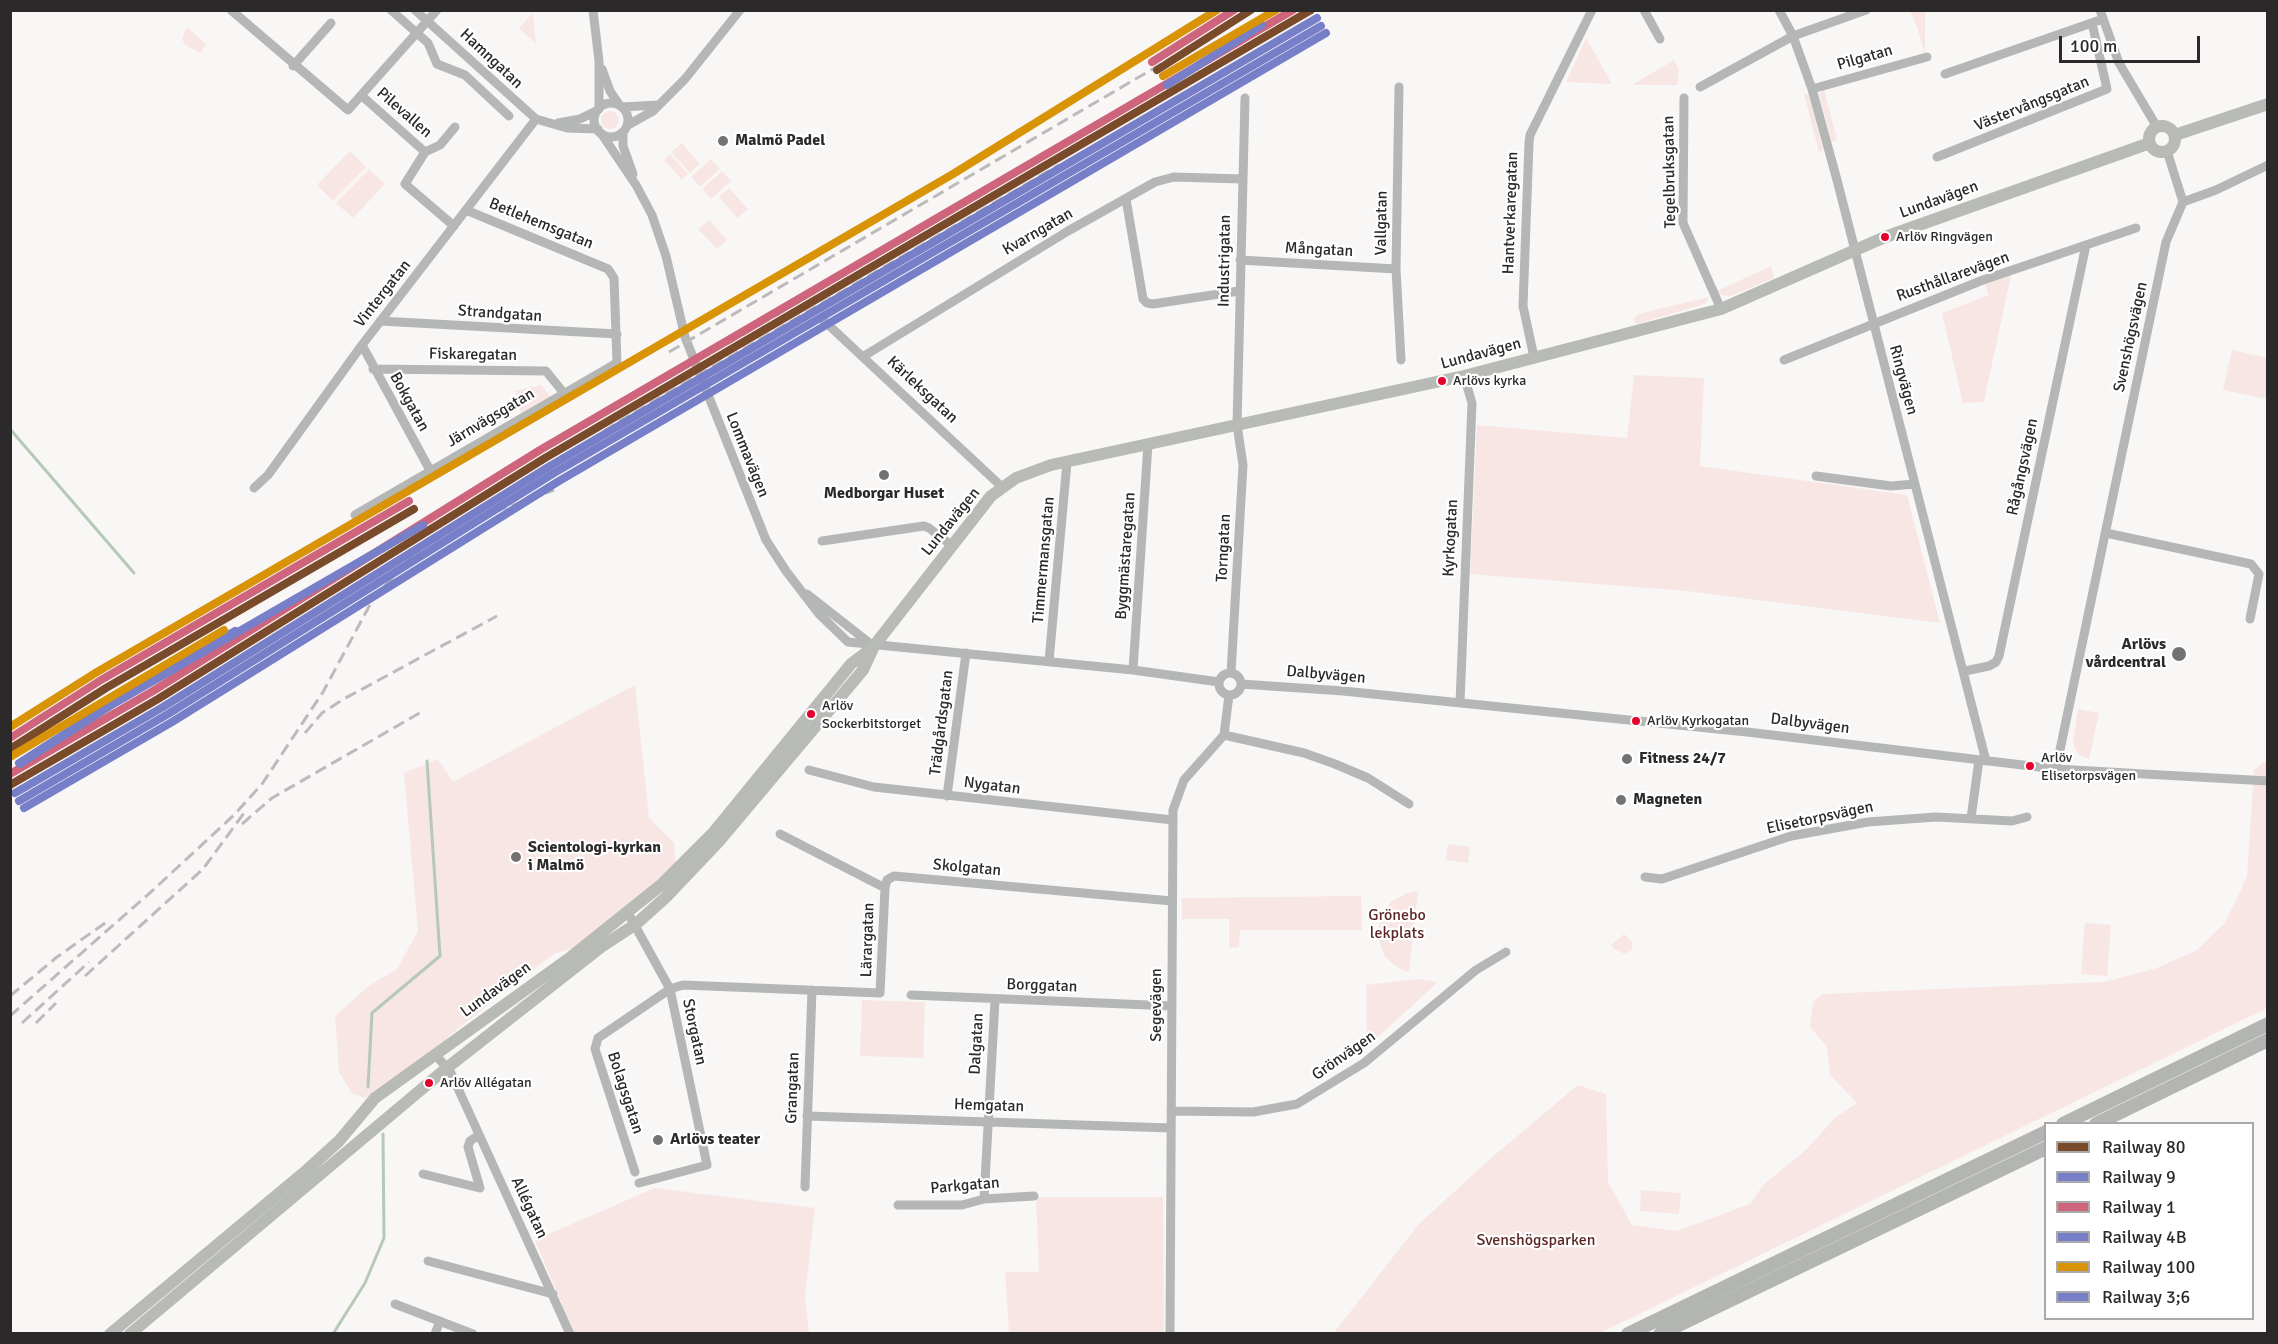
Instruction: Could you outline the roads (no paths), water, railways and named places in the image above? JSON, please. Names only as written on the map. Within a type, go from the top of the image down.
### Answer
[{"type":"highway","points":[[2067,1122],[2268,1024]]},
{"type":"highway","points":[[2100,1122],[2268,1040]]},
{"type":"highway","points":[[1629,1334],[2044,1133]]},
{"type":"highway","points":[[1660,1334],[2044,1149]]},
{"type":"main road","points":[[2175,135],[2268,104]]},
{"type":"main road","points":[[2166,126],[2175,135],[2174,144],[2167,151],[2157,151],[2150,143],[2151,132],[2157,127],[2166,126]]},
{"type":"main road","name":"Lundavägen","points":[[110,1334],[307,1170],[339,1141],[375,1098],[628,913],[713,833],[851,664],[874,646],[898,618],[951,545],[1002,487],[1031,471],[1067,462],[1464,376],[1721,309],[1885,237],[2150,143]]},
{"type":"main road","name":"Lundavägen","points":[[130,1334],[448,1067],[602,947],[636,924],[674,889],[728,831],[863,670],[874,646]]},
{"type":"street","name":"Pilevallen","points":[[231,10],[242,14],[293,66],[348,110],[437,10]]},
{"type":"street","points":[[391,10],[428,43],[437,64],[465,75],[509,116]]},
{"type":"street","name":"Hamngatan","points":[[415,10],[536,119],[567,128],[599,131]]},
{"type":"street","name":"Lommavägen","points":[[593,10],[599,61],[598,109],[595,118],[599,131],[636,185]]},
{"type":"street","points":[[599,131],[612,137],[660,104],[685,79],[740,10]]},
{"type":"street","name":"Hantverkaregatan","points":[[1534,357],[1523,306],[1530,135],[1592,10]]},
{"type":"street","points":[[1644,10],[1660,39]]},
{"type":"street","name":"Ringvägen","points":[[1779,10],[1793,36],[1812,89],[1837,180],[1965,671],[1982,760]]},
{"type":"street","points":[[1700,87],[1793,36],[1866,10]]},
{"type":"street","points":[[1945,74],[2092,23],[2102,15],[2122,69],[2157,127]]},
{"type":"street","points":[[293,66],[331,23]]},
{"type":"street","name":"Västervångsgatan","points":[[1937,157],[2107,89],[2092,23]]},
{"type":"street","name":"Pilgatan","points":[[1812,89],[1927,57]]},
{"type":"street","name":"Lommavägen","points":[[599,61],[610,91],[627,114],[623,146],[636,185],[661,238],[685,337],[750,502],[779,561],[819,614],[848,642],[874,646]]},
{"type":"street","name":"Vallgatan","points":[[1399,87],[1396,269],[1401,360]]},
{"type":"street","name":"Pilevallen","points":[[362,96],[426,152]]},
{"type":"street","name":"Tegelbruksgatan","points":[[1684,98],[1683,223],[1721,309]]},
{"type":"street","name":"Industrigatan","points":[[1237,424],[1245,99]]},
{"type":"street","points":[[598,109],[610,103],[621,106],[660,104]]},
{"type":"street","name":"Hamngatan","points":[[550,123],[580,119],[598,109]]},
{"type":"street","name":"Vintergatan","points":[[254,488],[268,475],[380,321],[536,119]]},
{"type":"street","name":"Pilevallen","points":[[454,226],[405,186],[426,152],[440,145],[455,127]]},
{"type":"street","points":[[2167,151],[2183,202],[2216,190],[2268,165]]},
{"type":"street","name":"Kvarngatan","points":[[864,356],[997,273],[1155,182],[1173,177],[1242,179]]},
{"type":"street","points":[[1126,199],[1143,299],[1147,303],[1239,291]]},
{"type":"street","name":"Svenshögsvägen","points":[[2056,769],[2166,242],[2183,202]]},
{"type":"street","name":"Betlehemsgatan","points":[[466,210],[604,266],[614,278],[617,334]]},
{"type":"street","name":"Rusthållarevägen","points":[[1784,360],[1983,280],[2136,228]]},
{"type":"street","name":"Rågångsvägen","points":[[1965,671],[1989,666],[1996,662],[1999,656],[2086,245]]},
{"type":"street","name":"Mångatan","points":[[1240,260],[1396,269]]},
{"type":"street","name":"Kärleksgatan","points":[[821,318],[1002,487]]},
{"type":"street","name":"Strandgatan","points":[[380,321],[617,334]]},
{"type":"street","name":"Järnvägsgatan","points":[[355,515],[563,392],[615,366],[618,360],[617,334]]},
{"type":"street","name":"Bokgatan","points":[[362,345],[431,472]]},
{"type":"street","name":"Fiskaregatan","points":[[373,369],[546,371],[563,392]]},
{"type":"street","name":"Kyrkogatan","points":[[1460,703],[1472,403],[1464,376]]},
{"type":"street","name":"Torngatan","points":[[1231,673],[1243,465],[1237,424]]},
{"type":"street","name":"Byggmästaregatan","points":[[1133,670],[1148,444]]},
{"type":"street","name":"Timmermansgatan","points":[[1049,661],[1067,462]]},
{"type":"street","points":[[1816,476],[1891,486],[1915,484]]},
{"type":"street","points":[[822,540],[916,526],[929,528],[951,545]]},
{"type":"street","points":[[2106,533],[2251,564],[2259,574],[2250,619]]},
{"type":"street","points":[[874,646],[1049,661],[1219,682]]},
{"type":"street","name":"Trädgårdsgatan","points":[[947,796],[966,653]]},
{"type":"street","points":[[1231,673],[1236,675],[1241,684],[1237,692],[1229,695],[1221,691],[1219,682],[1223,675],[1231,673]]},
{"type":"street","name":"Dalbyvägen","points":[[1241,684],[1460,703],[1735,731],[2056,769],[2268,781]]},
{"type":"street","points":[[1229,695],[1224,735],[1304,753],[1335,764],[1368,778],[1409,804]]},
{"type":"street","name":"Segevägen","points":[[1170,1334],[1173,820],[1175,801],[1184,780],[1224,735]]},
{"type":"street","points":[[1971,818],[1982,760]]},
{"type":"street","name":"Nygatan","points":[[809,770],[874,787],[1173,820]]},
{"type":"street","name":"Elisetorpsvägen","points":[[1645,877],[1662,879],[1789,837],[1892,819],[1971,818],[2012,821],[2027,817]]},
{"type":"street","points":[[780,834],[885,888]]},
{"type":"street","name":"Skolgatan","points":[[885,888],[887,880],[894,876],[1172,901]]},
{"type":"street","name":"Lärargatan","points":[[812,990],[880,993],[885,888]]},
{"type":"street","name":"Storgatan","points":[[628,913],[670,989],[707,1166],[639,1183]]},
{"type":"street","name":"Grönvägen","points":[[1171,1111],[1253,1113],[1297,1104],[1364,1063],[1476,970],[1506,952]]},
{"type":"street","points":[[670,989],[684,985],[812,990]]},
{"type":"street","name":"Bolagsgatan","points":[[635,1172],[595,1044],[598,1038],[670,989]]},
{"type":"street","name":"Grangatan","points":[[805,1187],[812,990]]},
{"type":"street","name":"Borggatan","points":[[911,995],[1172,1006]]},
{"type":"street","name":"Dalgatan","points":[[984,1199],[995,1000]]},
{"type":"street","name":"Allégatan","points":[[435,1054],[448,1067],[553,1294],[566,1332]]},
{"type":"street","name":"Hemgatan","points":[[807,1116],[1171,1128]]},
{"type":"street","points":[[423,1174],[480,1188],[468,1147],[470,1141],[479,1135]]},
{"type":"street","name":"Parkgatan","points":[[898,1205],[962,1205],[984,1199],[1034,1196]]},
{"type":"street","points":[[428,1261],[553,1294]]},
{"type":"street","points":[[395,1304],[473,1334]]},
{"type":"street","points":[[435,1334],[440,1321]]},
{"type":"waterway","points":[[10,429],[134,573]]},
{"type":"waterway","points":[[368,1087],[372,1013],[440,956],[427,761]]},
{"type":"waterway","points":[[333,1334],[365,1283],[384,1238],[383,1134]]},
{"type":"railway","points":[[727,344],[1296,10]]},
{"type":"railway","points":[[669,352],[1250,12]]},
{"type":"railway","points":[[10,1016],[152,891],[234,815],[262,784],[323,692],[372,601],[414,553],[620,421],[1059,165]]},
{"type":"railway","points":[[478,518],[554,490]]},
{"type":"railway","points":[[305,733],[322,713],[342,700],[497,616]]},
{"type":"railway","points":[[242,824],[272,798],[423,711]]},
{"type":"railway","points":[[85,976],[203,869],[244,813]]},
{"type":"railway","points":[[10,996],[57,957],[108,921]]},
{"type":"railway","points":[[22,1023],[89,962]]},
{"type":"railway","points":[[36,1023],[56,1003]]},
{"type":"rail line","name":"100","points":[[10,727],[97,672],[953,174],[1217,10]]},
{"type":"rail line","name":"1","points":[[1152,62],[1234,10]]},
{"type":"rail line","name":"80","points":[[1157,70],[1251,10]]},
{"type":"rail line","name":"100","points":[[1163,76],[1276,10]]},
{"type":"rail line","name":"1","points":[[10,774],[153,691],[540,450],[1293,10]]},
{"type":"rail line","name":"80","points":[[10,785],[158,699],[545,458],[1311,10]]},
{"type":"rail line","name":"9","points":[[15,793],[163,707],[550,466],[1317,18]]},
{"type":"rail line","name":"4B","points":[[1167,85],[1262,25]]},
{"type":"rail line","name":"4B","points":[[19,801],[168,714],[554,473],[1321,26]]},
{"type":"rail line","name":"3;6","points":[[24,808],[172,722],[559,481],[1326,33]]},
{"type":"rail line","name":"1","points":[[10,738],[101,680],[409,501]]},
{"type":"rail line","name":"80","points":[[10,749],[106,688],[414,509]]},
{"type":"rail line","name":"4B","points":[[20,764],[115,703],[423,525]]},
{"type":"rail line","name":"100","points":[[10,757],[224,630]]},
{"type":"rail line","name":"9","points":[[19,763],[114,702],[235,631]]},
{"type":"place","name":"Malmö Padel","points":[[723,141]]},
{"type":"place","name":"Arlöv Ringvägen","points":[[1885,237]]},
{"type":"place","name":"Arlövs kyrka","points":[[1442,381]]},
{"type":"place","name":"Medborgar Huset","points":[[884,475]]},
{"type":"place","name":"Arlövs vårdcentral","points":[[2179,654]]},
{"type":"place","name":"Arlöv Sockerbitstorget","points":[[811,714]]},
{"type":"place","name":"Arlöv Kyrkogatan","points":[[1636,721]]},
{"type":"place","name":"Fitness 24/7","points":[[1627,759]]},
{"type":"place","name":"Arlöv Elisetorpsvägen","points":[[2030,766]]},
{"type":"place","name":"Magneten","points":[[1621,800]]},
{"type":"place","name":"Scientologi-kyrkan i Malmö","points":[[516,857]]},
{"type":"place","name":"Arlöv Allégatan","points":[[429,1083]]},
{"type":"place","name":"Arlövs teater","points":[[658,1140]]},
{"type":"park label","name":"Grönebo lekplats","points":[[1397,925]]},
{"type":"park label","name":"Svenshögsparken","points":[[1536,1241]]}]
